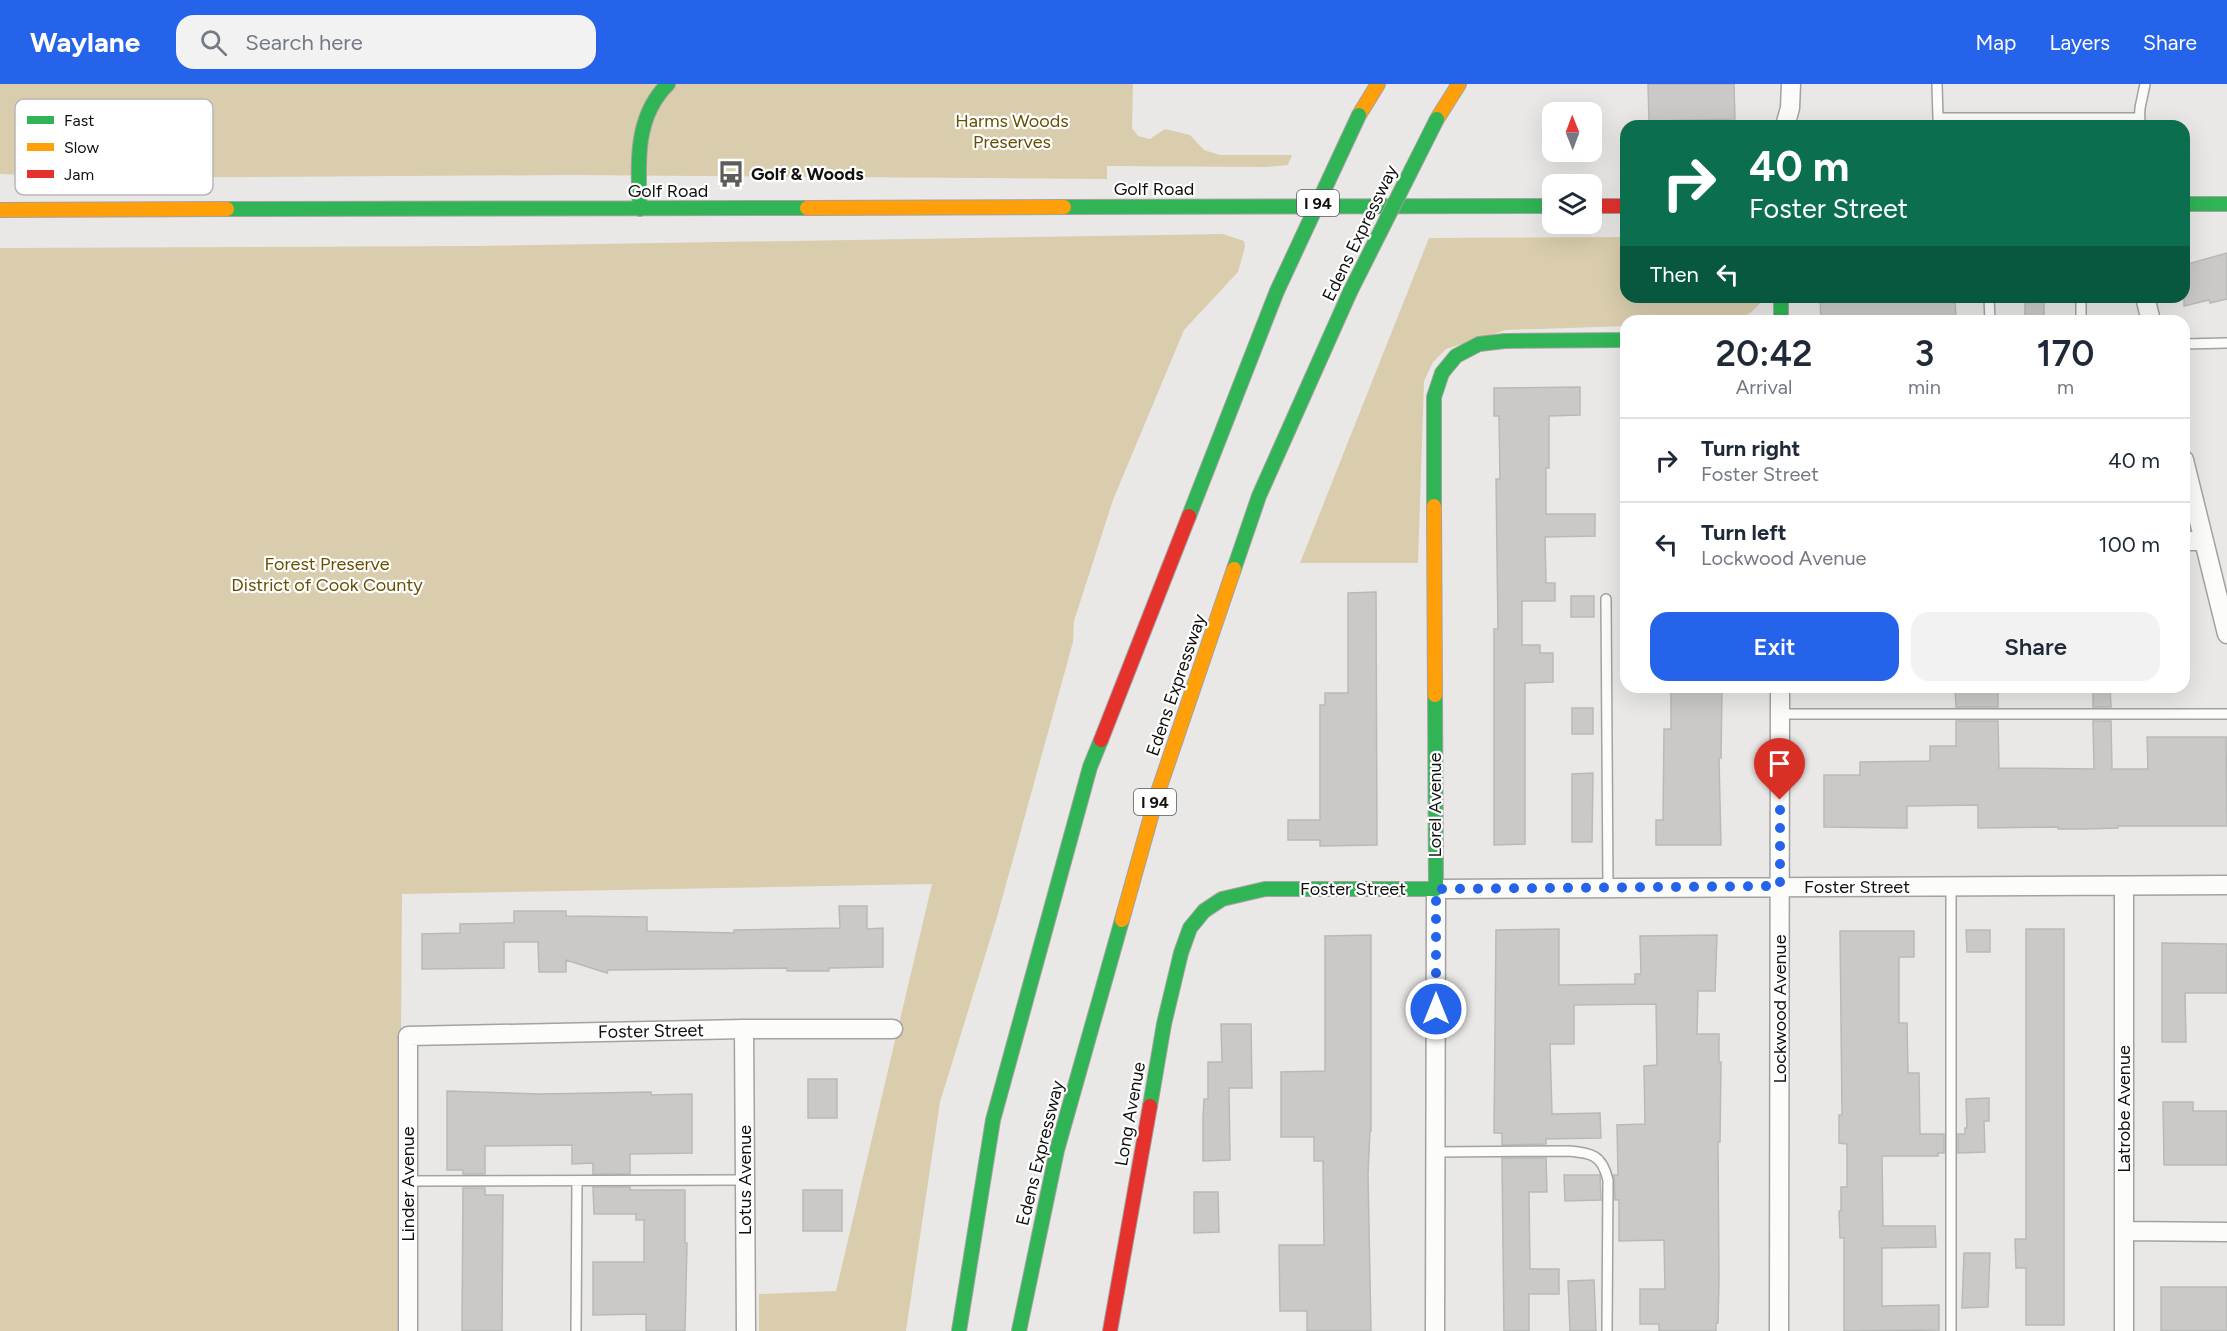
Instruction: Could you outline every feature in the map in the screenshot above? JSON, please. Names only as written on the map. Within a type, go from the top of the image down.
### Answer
[{"type":"main road","points":[[640,209],[639,168],[642,130],[654,98],[668,84]]},
{"type":"main road","name":"I 94","points":[[959,1331],[993,1120],[1090,767],[1277,291],[1359,115],[1378,84]]},
{"type":"main road","name":"Edens Expressway","points":[[1019,1331],[1057,1150],[1157,795],[1259,496],[1350,292],[1437,119],[1459,84]]},
{"type":"main road","points":[[2190,204],[2227,204]]},
{"type":"main road","name":"Golf Road","points":[[0,210],[1542,206]]},
{"type":"main road","points":[[1602,206],[1620,206]]},
{"type":"main road","name":"Lorel Avenue","points":[[1436,889],[1434,397],[1442,373],[1456,356],[1479,344],[1505,341],[1620,340]]},
{"type":"main road","name":"Foster Street","points":[[1204,911],[1222,899],[1265,890],[1436,889]]},
{"type":"main road","name":"Long Avenue","points":[[1110,1331],[1164,1024],[1181,953],[1190,928],[1204,911]]},
{"type":"street","points":[[1787,120],[1790,108],[1791,84]]},
{"type":"street","points":[[2190,486],[2227,634]]},
{"type":"street","points":[[2190,542],[2203,541]]},
{"type":"street","name":"Lockwood Avenue","points":[[1779,1331],[1780,693]]},
{"type":"street","name":"Foster Street","points":[[1436,889],[2227,885]]},
{"type":"street","name":"Latrobe Avenue","points":[[2124,887],[2124,1331]]},
{"type":"street","name":"Lorel Avenue","points":[[1435,1331],[1436,889]]},
{"type":"street","name":"Foster Street","points":[[408,1036],[744,1029],[893,1029]]},
{"type":"street","name":"Lotus Avenue","points":[[744,1029],[746,1331]]},
{"type":"street","name":"Linder Avenue","points":[[408,1036],[408,1331]]},
{"type":"street","points":[[2124,1231],[2227,1232]]},
{"type":"lane","points":[[1937,84],[1938,118],[2039,120]]},
{"type":"lane","points":[[2140,120],[2145,84]]},
{"type":"lane","points":[[2190,344],[2227,343]]},
{"type":"lane","points":[[1606,599],[1608,888]]},
{"type":"lane","points":[[1780,714],[2227,714]]},
{"type":"lane","points":[[1951,887],[1951,1331]]},
{"type":"lane","points":[[1435,1152],[1569,1151],[1587,1153],[1598,1158],[1605,1167],[1608,1180],[1607,1331]]},
{"type":"lane","points":[[408,1181],[745,1180]]},
{"type":"lane","points":[[576,1331],[577,1181]]},
{"type":"green space","name":"Harms Woods Preserves","points":[[0,84],[1133,84],[1132,128],[1138,136],[1150,139],[1165,129],[1190,135],[1204,150],[1220,155],[1292,155],[1288,165],[1266,167],[1107,166],[1107,179],[570,175],[213,177],[213,99],[15,99],[15,175],[0,174]]},
{"type":"green space","name":"Forest Preserve District of Cook County","points":[[1223,234],[1244,241],[1245,247],[1238,272],[1184,330],[1113,500],[1074,621],[1073,642],[997,917],[940,1102],[906,1331],[759,1331],[759,1294],[836,1291],[932,884],[402,894],[399,1331],[0,1331],[0,248],[476,246]]},
{"type":"green space","points":[[1620,237],[1620,303],[1760,303],[1747,315],[1620,315],[1620,326],[1506,330],[1446,349],[1433,362],[1424,381],[1418,563],[1300,563],[1429,238]]},
{"type":"building","points":[[1648,84],[1734,84],[1735,119],[1649,120]]},
{"type":"building","points":[[2227,253],[2227,299],[2210,303],[2209,300],[2184,306],[2184,303],[2190,303],[2190,263]]},
{"type":"building","points":[[1820,303],[1955,303],[1956,315],[1821,315]]},
{"type":"building","points":[[2025,303],[2044,303],[2044,315],[2025,315]]},
{"type":"building","points":[[1580,387],[1580,415],[1549,416],[1546,514],[1595,514],[1595,536],[1545,537],[1546,583],[1555,583],[1555,601],[1522,601],[1522,645],[1540,645],[1540,653],[1553,653],[1553,682],[1525,683],[1525,844],[1494,845],[1494,629],[1498,629],[1496,479],[1500,479],[1499,416],[1494,416],[1494,388]]},
{"type":"building","points":[[1376,592],[1377,845],[1320,846],[1320,840],[1288,840],[1288,820],[1320,820],[1320,705],[1325,705],[1325,693],[1348,693],[1348,593]]},
{"type":"building","points":[[1571,596],[1594,596],[1594,617],[1571,617]]},
{"type":"building","points":[[1671,693],[1722,693],[1721,758],[1719,758],[1721,845],[1656,845],[1656,820],[1663,820],[1664,729],[1671,729]]},
{"type":"building","points":[[1955,693],[1998,693],[1998,707],[1956,707]]},
{"type":"building","points":[[2093,693],[2110,693],[2111,707],[2093,707]]},
{"type":"building","points":[[1572,708],[1593,708],[1593,734],[1572,734]]},
{"type":"building","points":[[1956,721],[1998,721],[1999,768],[2094,769],[2093,721],[2111,721],[2112,769],[2148,769],[2147,737],[2226,737],[2227,826],[2118,826],[2118,828],[2084,829],[1978,828],[1978,805],[1907,806],[1907,828],[1824,827],[1824,775],[1860,775],[1860,762],[1930,761],[1930,746],[1956,746]]},
{"type":"building","points":[[1593,773],[1592,842],[1572,842],[1572,774]]},
{"type":"building","points":[[839,906],[867,906],[867,929],[883,928],[883,967],[829,968],[829,971],[787,971],[787,968],[608,970],[607,973],[566,960],[566,972],[539,972],[538,942],[504,942],[504,968],[422,969],[422,934],[460,933],[460,924],[514,923],[514,911],[566,911],[566,916],[647,917],[647,931],[734,933],[734,930],[840,928]]},
{"type":"building","points":[[1559,929],[1559,985],[1635,984],[1635,974],[1641,974],[1640,936],[1717,935],[1715,991],[1698,991],[1697,1034],[1719,1034],[1719,1062],[1721,1062],[1720,1142],[1718,1142],[1719,1281],[1716,1331],[1659,1331],[1659,1324],[1640,1324],[1640,1289],[1665,1289],[1664,1240],[1619,1241],[1619,1200],[1615,1200],[1614,1175],[1618,1175],[1617,1125],[1645,1124],[1644,1066],[1657,1065],[1656,1004],[1574,1005],[1574,1044],[1550,1044],[1552,1114],[1600,1113],[1601,1138],[1546,1139],[1546,1144],[1502,1145],[1502,1133],[1494,1133],[1496,930]]},
{"type":"building","points":[[2026,929],[2064,929],[2064,1325],[2026,1325],[2026,1268],[2016,1268],[2015,1239],[2026,1239]]},
{"type":"building","points":[[1966,930],[1990,930],[1990,952],[1967,952]]},
{"type":"building","points":[[1840,931],[1914,931],[1914,957],[1899,957],[1899,1023],[1907,1023],[1908,1073],[1919,1073],[1920,1134],[1944,1134],[1944,1153],[1938,1153],[1938,1156],[1882,1156],[1883,1226],[1935,1226],[1936,1247],[1882,1248],[1882,1306],[1939,1305],[1939,1330],[1844,1331],[1844,1238],[1840,1238],[1839,1211],[1841,1211],[1841,1187],[1847,1187],[1847,1144],[1839,1143],[1839,1115],[1842,1115]]},
{"type":"building","points":[[1371,935],[1371,1131],[1368,1174],[1371,1331],[1307,1331],[1307,1311],[1280,1311],[1279,1245],[1324,1245],[1323,1161],[1314,1161],[1314,1137],[1281,1137],[1281,1072],[1325,1071],[1325,936]]},
{"type":"building","points":[[2162,943],[2227,944],[2227,993],[2185,993],[2186,1042],[2162,1042]]},
{"type":"building","points":[[1221,1024],[1251,1024],[1252,1088],[1229,1088],[1230,1160],[1203,1161],[1204,1099],[1208,1099],[1208,1062],[1222,1062]]},
{"type":"building","points":[[808,1079],[837,1079],[837,1118],[808,1118]]},
{"type":"building","points":[[447,1091],[541,1094],[651,1092],[651,1095],[692,1094],[692,1153],[630,1154],[630,1174],[593,1174],[593,1163],[572,1164],[572,1145],[485,1146],[485,1174],[463,1174],[463,1170],[447,1170]]},
{"type":"building","points":[[1989,1098],[1989,1121],[1984,1121],[1985,1152],[1958,1153],[1958,1134],[1965,1134],[1965,1128],[1967,1128],[1966,1099]]},
{"type":"building","points":[[2163,1102],[2193,1102],[2193,1111],[2227,1111],[2227,1165],[2164,1165]]},
{"type":"building","points":[[1502,1158],[1546,1158],[1547,1192],[1529,1192],[1530,1269],[1559,1269],[1559,1294],[1529,1294],[1529,1331],[1504,1331]]},
{"type":"building","points":[[1564,1175],[1600,1175],[1601,1200],[1565,1201]]},
{"type":"building","points":[[593,1187],[685,1190],[685,1243],[687,1243],[685,1331],[646,1331],[646,1314],[593,1315],[593,1262],[644,1262],[644,1220],[636,1220],[636,1214],[594,1214]]},
{"type":"building","points":[[463,1188],[485,1188],[485,1195],[503,1195],[502,1331],[462,1331]]},
{"type":"building","points":[[803,1190],[842,1190],[842,1231],[803,1231]]},
{"type":"building","points":[[1194,1192],[1218,1192],[1219,1232],[1194,1233]]},
{"type":"building","points":[[1964,1253],[1990,1253],[1988,1307],[1962,1308]]},
{"type":"building","points":[[1594,1280],[1596,1331],[1570,1331],[1568,1281]]},
{"type":"building","points":[[2161,1287],[2227,1287],[2227,1331],[2161,1331]]},
{"type":"traffic: fast","points":[[640,209],[639,159],[644,126],[649,111],[668,84]]},
{"type":"traffic: fast","points":[[1277,291],[1359,115]]},
{"type":"traffic: fast","points":[[1350,292],[1437,119]]},
{"type":"traffic: fast","points":[[2190,204],[2227,204]]},
{"type":"traffic: fast","points":[[1064,207],[1542,206]]},
{"type":"traffic: fast","points":[[227,209],[807,208]]},
{"type":"traffic: fast","points":[[1189,516],[1277,291]]},
{"type":"traffic: fast","points":[[1234,569],[1259,496],[1350,292]]},
{"type":"traffic: fast","points":[[1781,303],[1781,315]]},
{"type":"traffic: fast","points":[[1434,506],[1434,397],[1442,373],[1456,356],[1479,344],[1505,341],[1620,340]]},
{"type":"traffic: fast","points":[[1150,1106],[1164,1024],[1181,953],[1190,928],[1204,911],[1222,899],[1265,889],[1436,889],[1435,695]]},
{"type":"traffic: fast","points":[[959,1331],[993,1120],[1090,767],[1101,740]]},
{"type":"traffic: fast","points":[[1019,1331],[1057,1150],[1122,920]]},
{"type":"traffic: slow","points":[[1359,115],[1378,84]]},
{"type":"traffic: slow","points":[[1437,119],[1459,84]]},
{"type":"traffic: slow","points":[[807,208],[1064,207]]},
{"type":"traffic: slow","points":[[0,210],[227,209]]},
{"type":"traffic: slow","points":[[1434,506],[1435,695]]},
{"type":"traffic: slow","points":[[1122,920],[1157,795],[1234,569]]},
{"type":"traffic: jam","points":[[1602,206],[1620,206]]},
{"type":"traffic: jam","points":[[1101,740],[1189,516]]},
{"type":"traffic: jam","points":[[1110,1331],[1150,1106]]},
{"type":"place","name":"Golf & Woods","points":[[731,174]]},
{"type":"route","points":[[1436,1009],[1436,889],[1780,886],[1780,800]]}]
